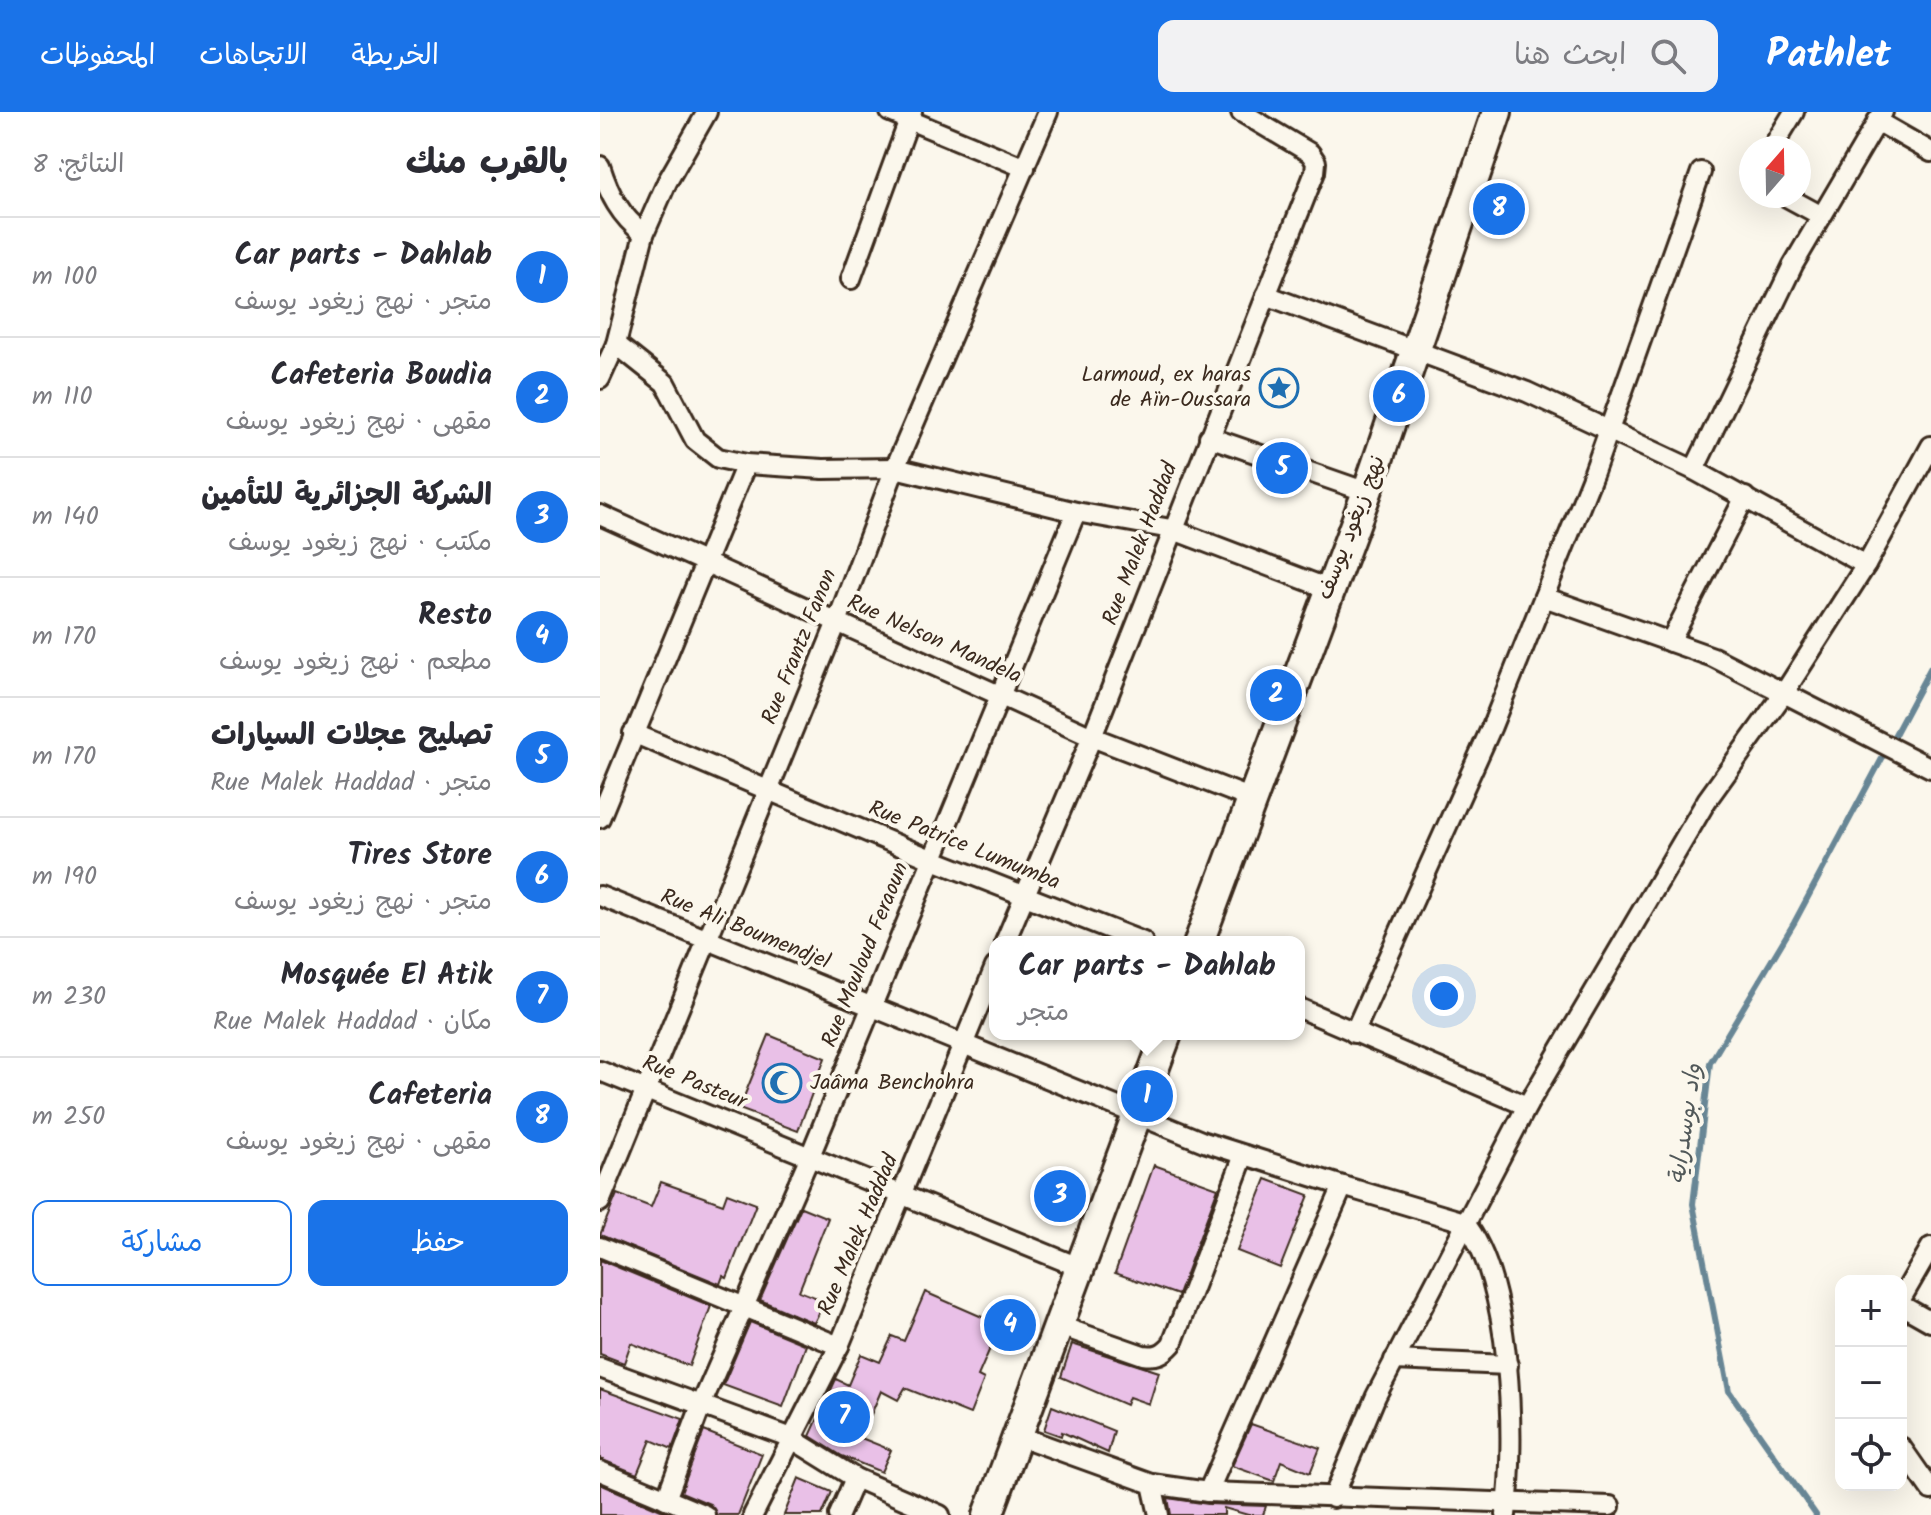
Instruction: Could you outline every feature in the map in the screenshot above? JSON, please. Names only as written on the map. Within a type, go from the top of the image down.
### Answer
[{"type":"main road","name":"نهج زيغود يوسف","points":[[1201,936],[1417,353],[1497,112]]},
{"type":"main road","points":[[988,1515],[1139,1117],[1165,1040]]},
{"type":"street","points":[[600,379],[616,344],[644,234],[667,182],[707,112]]},
{"type":"street","points":[[890,112],[910,117],[1025,168]]},
{"type":"street","name":"Rue Frantz Fanon","points":[[600,1202],[837,622],[895,468],[1048,112]]},
{"type":"street","points":[[1779,136],[1794,112]]},
{"type":"street","name":"Rue Malek Haddad","points":[[1007,936],[1092,737],[1316,162],[1310,153],[1245,113]]},
{"type":"street","points":[[1694,470],[1820,215],[1880,116],[1931,152]]},
{"type":"street","points":[[851,279],[910,117]]},
{"type":"street","points":[[600,166],[609,192],[627,221],[644,234]]},
{"type":"street","points":[[1354,1033],[1492,726],[1544,597],[1609,429],[1701,172]]},
{"type":"street","points":[[1807,208],[1820,215]]},
{"type":"street","points":[[1266,295],[1527,392],[1694,470],[1866,565]]},
{"type":"street","points":[[616,344],[665,383],[695,440],[718,458],[746,464],[823,469],[895,468],[1076,512],[1171,529],[1329,589]]},
{"type":"street","points":[[1209,437],[1367,492]]},
{"type":"street","points":[[1333,1498],[1394,1360],[1527,1106],[1707,800],[1784,693],[1866,565],[1931,446]]},
{"type":"street","points":[[600,818],[746,464]]},
{"type":"street","points":[[1670,642],[1745,497]]},
{"type":"street","name":"Rue Mouloud Feraoun","points":[[666,1499],[702,1403],[810,1156],[1076,512]]},
{"type":"street","name":"Rue Nelson Mandela","points":[[600,515],[1092,737],[1252,799]]},
{"type":"street","points":[[1544,597],[1713,657],[1931,768]]},
{"type":"street","name":"Rue Patrice Lumumba","points":[[633,733],[931,859],[1127,936]]},
{"type":"street","name":"Rue Ali Boumendjel","points":[[600,896],[1139,1117],[1244,1155],[1464,1222]]},
{"type":"street","name":"Rue Malek Haddad","points":[[753,1515],[789,1437],[839,1346],[989,982]]},
{"type":"street","points":[[1305,1011],[1527,1106]]},
{"type":"street","name":"Rue Pasteur","points":[[600,1071],[1081,1268]]},
{"type":"street","points":[[1060,1326],[1143,1355],[1154,1357],[1165,1352],[1172,1344],[1244,1155]]},
{"type":"street","points":[[1208,1492],[1343,1186]]},
{"type":"street","points":[[1464,1222],[1478,1238],[1487,1264],[1508,1365],[1507,1509]]},
{"type":"street","points":[[600,1247],[839,1346]]},
{"type":"street","points":[[1907,1291],[1931,1247]]},
{"type":"street","points":[[1907,1306],[1931,1322]]},
{"type":"street","points":[[1394,1360],[1508,1365]]},
{"type":"street","points":[[600,1368],[789,1437],[855,1478],[940,1515]]},
{"type":"street","points":[[1019,1436],[1152,1484],[1208,1492],[1333,1498],[1355,1495],[1507,1509],[1610,1506]]},
{"type":"street","points":[[1907,1456],[1931,1490]]},
{"type":"street","points":[[600,1471],[705,1515]]},
{"type":"street","points":[[839,1515],[855,1478]]},
{"type":"street","points":[[1152,1484],[1159,1515]]},
{"type":"street","points":[[1355,1495],[1356,1515]]},
{"type":"building","name":"Jaâma Benchohra","points":[[769,1035],[825,1058],[798,1131],[739,1109]]},
{"type":"building","points":[[1154,1165],[1218,1188],[1178,1295],[1115,1273]]},
{"type":"building","points":[[1266,1179],[1309,1195],[1280,1268],[1237,1251]]},
{"type":"building","points":[[661,1182],[723,1204],[727,1193],[756,1204],[727,1278],[723,1276],[720,1284],[600,1235],[617,1194],[651,1207]]},
{"type":"building","points":[[801,1207],[828,1218],[799,1291],[825,1301],[814,1323],[760,1300]]},
{"type":"building","points":[[600,1260],[711,1306],[689,1366],[631,1343],[624,1363],[600,1354]]},
{"type":"building","points":[[925,1292],[1012,1330],[1002,1351],[991,1346],[978,1376],[984,1379],[970,1414],[905,1388],[898,1400],[881,1391],[861,1438],[891,1450],[881,1472],[842,1456],[810,1436],[836,1379],[848,1385],[861,1354],[880,1362],[892,1336],[904,1341]]},
{"type":"building","points":[[750,1322],[806,1345],[783,1407],[723,1385]]},
{"type":"building","points":[[1072,1344],[1159,1372],[1149,1404],[1129,1397],[1126,1405],[1061,1377]]},
{"type":"building","points":[[600,1389],[683,1419],[672,1449],[651,1440],[637,1474],[600,1459]]},
{"type":"building","points":[[1052,1406],[1114,1431],[1108,1453],[1062,1432],[1061,1436],[1044,1430]]},
{"type":"building","points":[[1251,1424],[1320,1448],[1310,1473],[1281,1461],[1274,1481],[1232,1466]]},
{"type":"building","points":[[704,1431],[762,1454],[738,1515],[717,1515],[710,1504],[681,1492]]},
{"type":"building","points":[[799,1478],[832,1492],[822,1515],[784,1515]]},
{"type":"building","points":[[600,1484],[661,1510],[674,1515],[600,1515]]},
{"type":"building","points":[[1168,1498],[1208,1504],[1266,1506],[1263,1515],[1248,1515],[1224,1508],[1224,1515],[1171,1515]]},
{"type":"waterway","name":"واد بوسدراية","points":[[1816,1515],[1729,1391],[1693,1204],[1710,1063],[1794,923],[1931,667]]},
{"type":"place","name":"Cafeteria","points":[[1499,209]]},
{"type":"place","name":"Larmoud, ex haras de Aïn-Oussara","points":[[1279,388]]},
{"type":"place","name":"Tires Store","points":[[1399,396]]},
{"type":"place","name":"تصليح عجلات السيارات","points":[[1282,468]]},
{"type":"place","name":"Cafeteria Boudia","points":[[1276,695]]},
{"type":"place","name":"Jaâma Benchohra","points":[[782,1083]]},
{"type":"place","name":"Car parts - Dahlab","points":[[1147,1096]]},
{"type":"place","name":"الشركة الجزائرية للتأمين","points":[[1060,1196]]},
{"type":"place","name":"Resto","points":[[1010,1325]]},
{"type":"place","name":"Mosquée El Atik","points":[[844,1417]]}]
